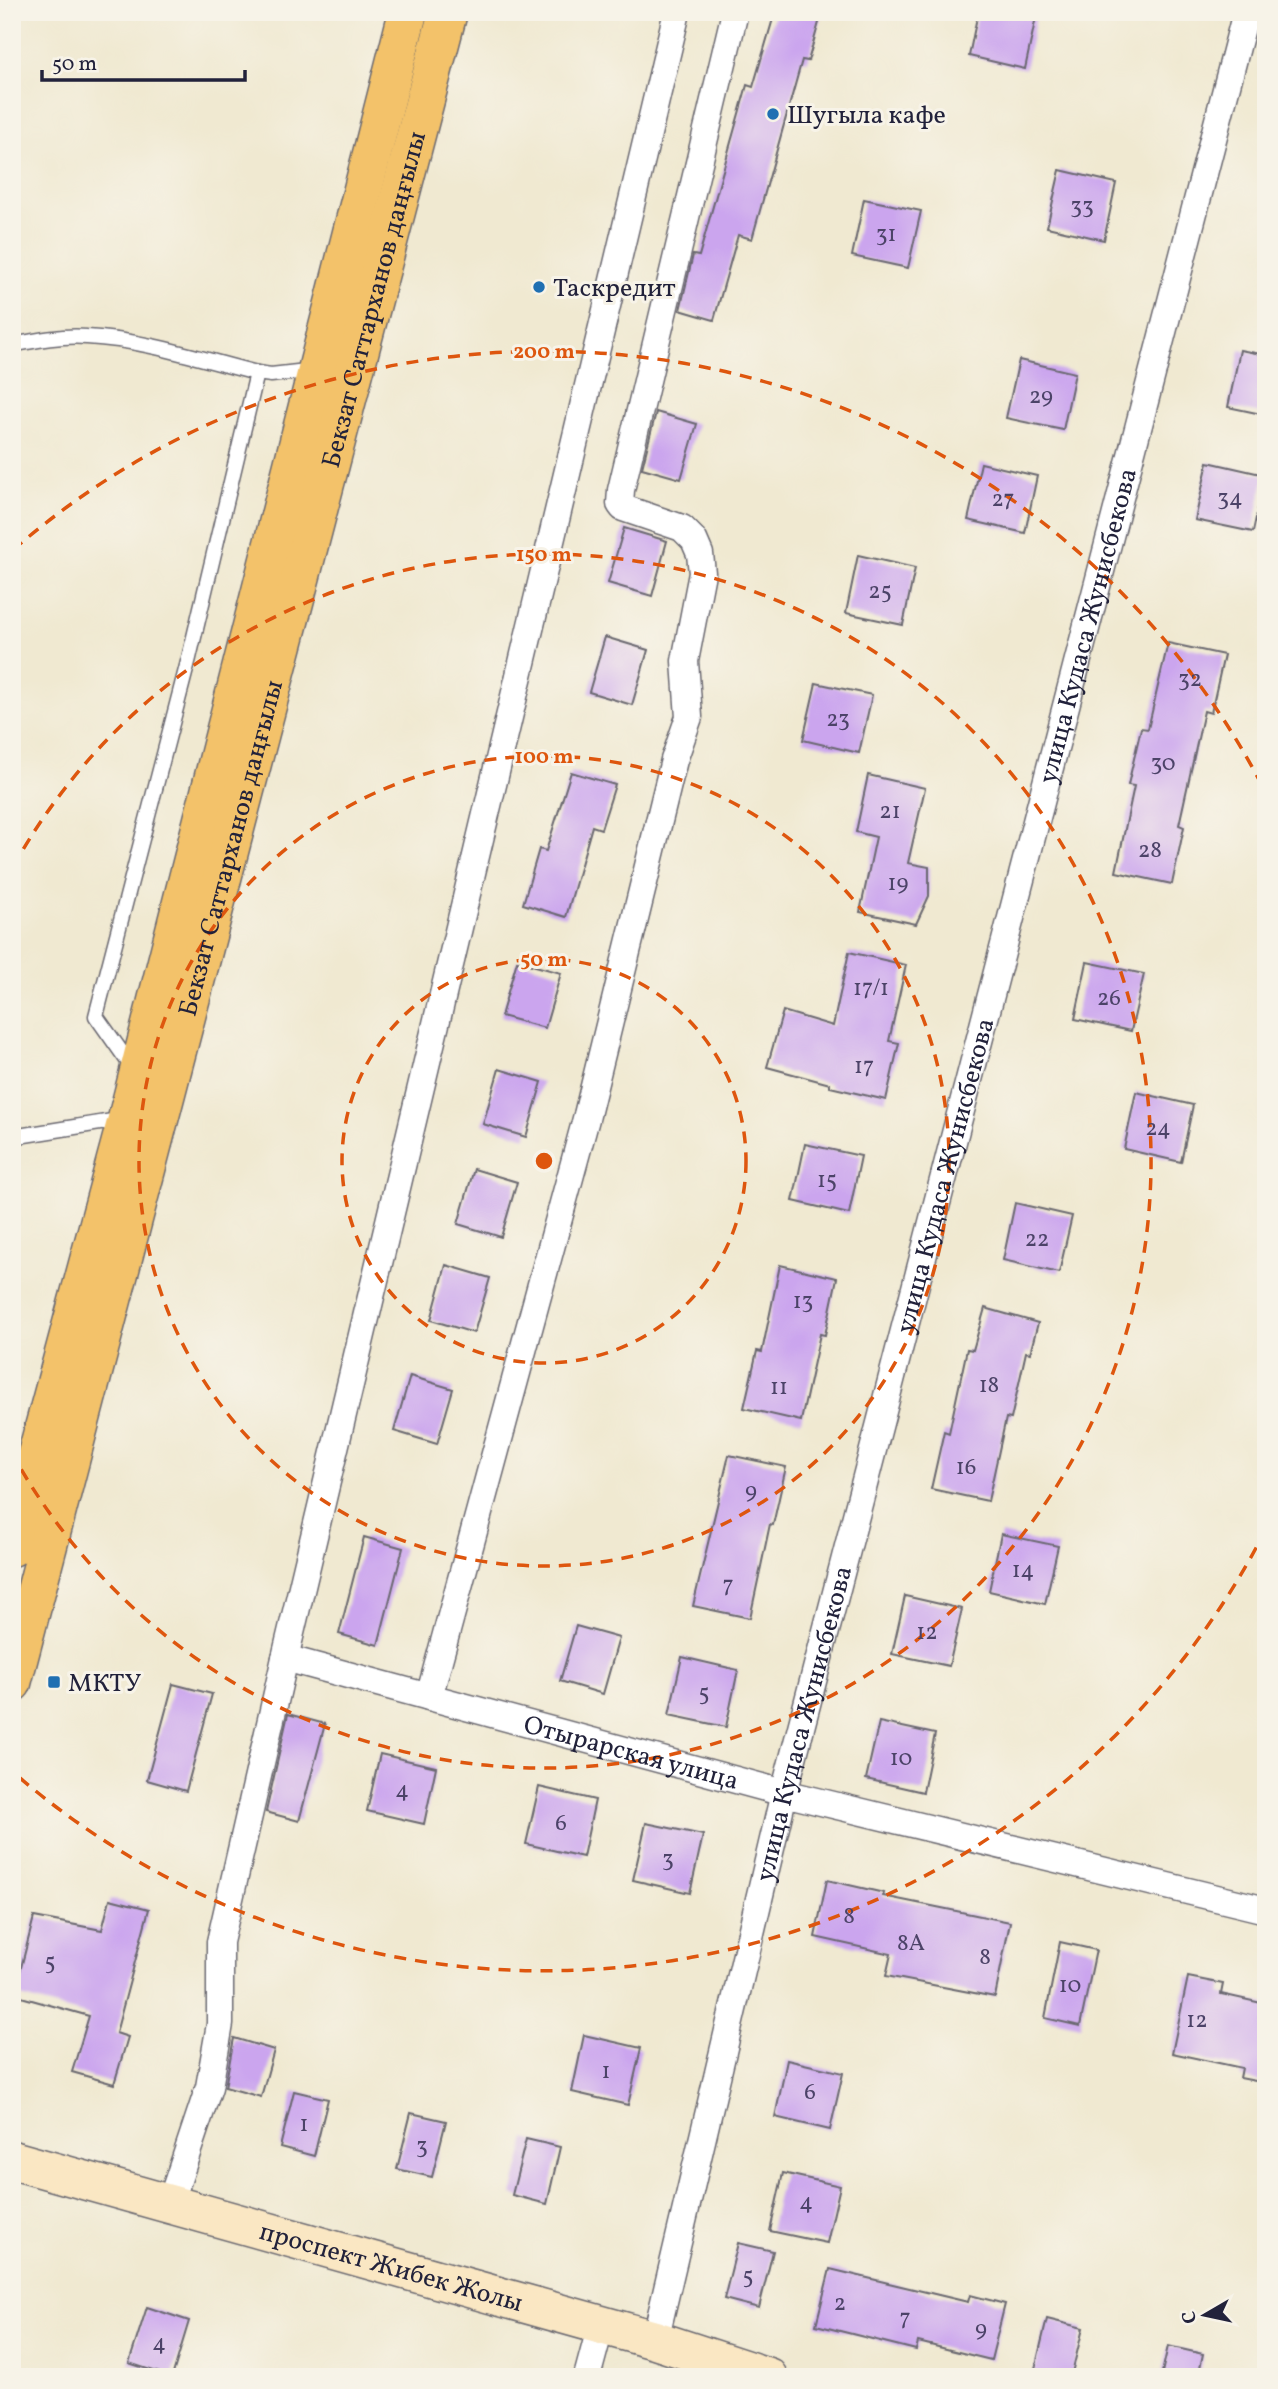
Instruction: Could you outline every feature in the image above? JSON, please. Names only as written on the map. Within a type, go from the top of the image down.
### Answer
[{"type":"main road","name":"Бекзат Саттарханов даңғылы","points":[[12,1547],[127,1119],[408,12]]},
{"type":"main road","name":"Бекзат Саттарханов даңғылы","points":[[12,1683],[448,12]]},
{"type":"main road","name":"проспект Жибек Жолы","points":[[12,2160],[655,2340],[768,2377]]},
{"type":"street","points":[[170,2204],[209,2087],[220,2024],[220,1942],[285,1657],[677,12]]},
{"type":"street","points":[[429,1697],[587,1115],[674,760],[689,717],[685,661],[702,573],[700,554],[694,540],[682,528],[623,508],[620,504],[630,449],[735,12]]},
{"type":"street","name":"улица Кудаса Жунисбекова","points":[[655,2340],[784,1793],[1246,12]]},
{"type":"street","name":"Отырарская улица","points":[[285,1657],[784,1793],[1266,1910]]},
{"type":"street","points":[[587,2377],[601,2325]]},
{"type":"lane","points":[[12,345],[43,338],[85,336],[159,348],[257,373],[271,375],[317,370]]},
{"type":"lane","points":[[138,1076],[96,1016],[192,645],[257,373]]},
{"type":"lane","points":[[12,1137],[127,1119]]},
{"type":"building","points":[[775,12],[822,12],[808,61],[802,60],[752,239],[738,235],[714,320],[680,310],[693,255],[699,256],[747,85],[753,87]]},
{"type":"building","points":[[978,12],[1037,12],[1025,69],[969,56]]},
{"type":"building","points":[[1060,170],[1116,183],[1104,240],[1047,227]]},
{"type":"building","points":[[864,199],[921,211],[908,268],[852,256]]},
{"type":"building","points":[[1240,350],[1266,355],[1266,415],[1228,407]]},
{"type":"building","points":[[1019,360],[1075,373],[1063,430],[1006,418]]},
{"type":"building","points":[[656,412],[697,424],[681,479],[642,468]]},
{"type":"building","points":[[1208,462],[1265,475],[1253,532],[1195,520]]},
{"type":"building","points":[[981,463],[1037,476],[1025,533],[968,520]]},
{"type":"building","points":[[624,528],[667,541],[652,596],[608,583]]},
{"type":"building","points":[[858,555],[915,568],[903,625],[846,613]]},
{"type":"building","points":[[605,637],[648,650],[632,705],[589,692]]},
{"type":"building","points":[[1168,643],[1224,655],[1211,713],[1204,711],[1179,825],[1184,827],[1172,884],[1116,872],[1134,786],[1128,785],[1141,728],[1148,729]]},
{"type":"building","points":[[816,683],[872,695],[859,753],[803,740]]},
{"type":"building","points":[[571,772],[615,785],[601,829],[592,826],[566,917],[523,904],[539,849],[546,851]]},
{"type":"building","points":[[868,775],[925,788],[908,863],[929,867],[929,896],[916,924],[860,912],[876,837],[856,832]]},
{"type":"building","points":[[849,952],[906,965],[889,1041],[899,1043],[886,1100],[830,1087],[830,1084],[767,1067],[783,1011],[833,1026]]},
{"type":"building","points":[[517,961],[561,973],[545,1028],[501,1016]]},
{"type":"building","points":[[1087,962],[1144,974],[1131,1031],[1075,1019]]},
{"type":"building","points":[[499,1069],[542,1082],[526,1137],[483,1124]]},
{"type":"building","points":[[1136,1092],[1193,1105],[1181,1162],[1124,1149]]},
{"type":"building","points":[[805,1144],[861,1156],[849,1214],[793,1201]]},
{"type":"building","points":[[474,1169],[517,1182],[501,1237],[458,1224]]},
{"type":"building","points":[[1015,1203],[1072,1216],[1059,1273],[1003,1260]]},
{"type":"building","points":[[446,1265],[490,1278],[474,1333],[431,1320]]},
{"type":"building","points":[[780,1265],[837,1278],[825,1335],[820,1334],[801,1421],[744,1408],[757,1351],[762,1352]]},
{"type":"building","points":[[985,1308],[1038,1323],[1030,1353],[1026,1352],[1011,1419],[1006,1418],[988,1501],[931,1489],[944,1431],[949,1433],[967,1349],[973,1350]]},
{"type":"building","points":[[410,1376],[453,1389],[437,1444],[394,1431]]},
{"type":"building","points":[[729,1455],[786,1467],[773,1525],[770,1524],[750,1618],[693,1606]]},
{"type":"building","points":[[1001,1534],[1058,1546],[1045,1604],[989,1591]]},
{"type":"building","points":[[364,1537],[403,1548],[378,1645],[339,1634]]},
{"type":"building","points":[[905,1596],[962,1609],[949,1666],[892,1654]]},
{"type":"building","points":[[576,1626],[619,1638],[603,1694],[560,1681]]},
{"type":"building","points":[[682,1657],[738,1670],[726,1727],[669,1715]]},
{"type":"building","points":[[173,1684],[212,1694],[186,1791],[147,1780]]},
{"type":"building","points":[[288,1714],[325,1724],[299,1821],[266,1812]]},
{"type":"building","points":[[879,1722],[935,1734],[923,1792],[866,1779]]},
{"type":"building","points":[[380,1754],[436,1767],[424,1824],[367,1811]]},
{"type":"building","points":[[539,1787],[595,1800],[583,1857],[526,1844]]},
{"type":"building","points":[[646,1823],[703,1835],[690,1893],[633,1880]]},
{"type":"building","points":[[827,1880],[884,1893],[883,1896],[1010,1922],[995,1997],[886,1976],[891,1954],[815,1937]]},
{"type":"building","points":[[110,1899],[149,1909],[116,2033],[128,2037],[114,2084],[72,2072],[89,2016],[14,1995],[34,1917],[102,1930]]},
{"type":"building","points":[[1060,1942],[1096,1950],[1080,2026],[1045,2018]]},
{"type":"building","points":[[1188,1977],[1223,1984],[1221,1994],[1266,2004],[1266,2083],[1240,2078],[1242,2068],[1172,2053]]},
{"type":"building","points":[[584,2035],[641,2048],[628,2105],[572,2092]]},
{"type":"building","points":[[234,2038],[274,2050],[261,2097],[225,2087]]},
{"type":"building","points":[[787,2060],[843,2073],[830,2130],[775,2117]]},
{"type":"building","points":[[294,2091],[328,2099],[314,2156],[280,2147]]},
{"type":"building","points":[[411,2113],[446,2121],[432,2177],[397,2169]]},
{"type":"building","points":[[526,2139],[560,2147],[547,2204],[512,2195]]},
{"type":"building","points":[[783,2173],[840,2186],[827,2243],[770,2231]]},
{"type":"building","points":[[738,2243],[773,2251],[759,2308],[724,2299]]},
{"type":"building","points":[[830,2269],[968,2302],[970,2295],[1005,2304],[991,2360],[918,2342],[916,2350],[816,2325]]},
{"type":"building","points":[[147,2307],[189,2321],[172,2377],[129,2363]]},
{"type":"building","points":[[1047,2319],[1083,2328],[1071,2377],[1033,2377]]},
{"type":"building","points":[[1168,2346],[1203,2354],[1198,2377],[1161,2377]]},
{"type":"place","name":"Шугыла кафе","points":[[773,114]]},
{"type":"place","name":"Таскредит","points":[[539,287]]},
{"type":"place","name":"МКТУ","points":[[54,1682]]}]
